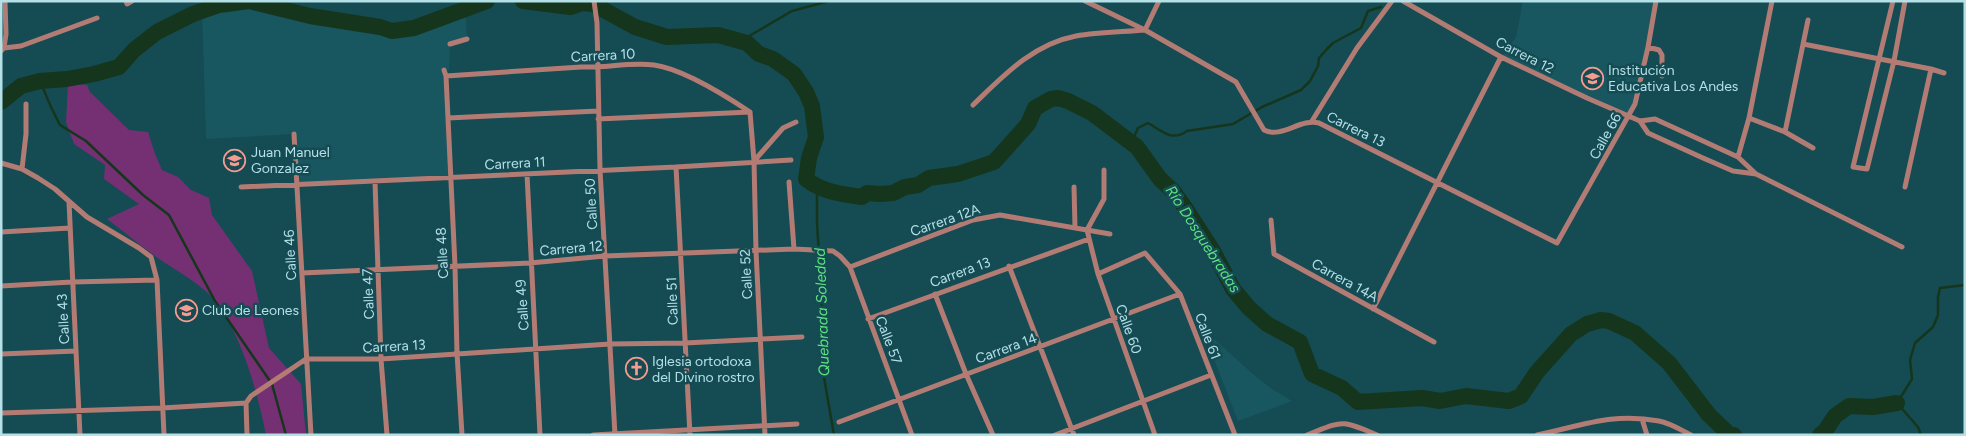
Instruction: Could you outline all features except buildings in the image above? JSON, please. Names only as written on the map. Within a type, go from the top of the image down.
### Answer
[{"type":"street","points":[[4,1],[6,34],[3,50],[21,46],[97,18]]},
{"type":"street","points":[[126,2],[132,1]]},
{"type":"street","name":"Calle 50","points":[[594,1],[597,22],[600,170],[615,434]]},
{"type":"street","name":"Carrera 13","points":[[1085,1],[1145,30],[1236,82],[1264,130],[1269,133],[1312,122],[1437,182],[1557,243]]},
{"type":"street","points":[[973,105],[1023,60],[1034,52],[1061,40],[1074,36],[1145,30],[1159,1]]},
{"type":"street","points":[[1312,122],[1357,48],[1392,1]]},
{"type":"street","name":"Carrera 12","points":[[1403,1],[1501,57],[1628,118],[1640,122],[1655,119],[1738,157],[1756,174],[1902,247]]},
{"type":"street","name":"Calle 66","points":[[1557,243],[1635,104],[1656,1]]},
{"type":"street","points":[[1738,157],[1749,118],[1772,1]]},
{"type":"street","points":[[1893,1],[1853,167],[1867,168],[1894,61],[1905,1]]},
{"type":"street","points":[[1785,132],[1808,20]]},
{"type":"street","points":[[450,44],[467,39]]},
{"type":"street","points":[[1803,44],[1894,61],[1931,69],[1944,74]]},
{"type":"street","points":[[1648,47],[1659,50],[1662,54],[1662,76]]},
{"type":"street","points":[[1373,309],[1501,57]]},
{"type":"street","name":"Carrera 10","points":[[446,76],[581,67],[597,68],[634,64],[666,68],[710,88],[750,112]]},
{"type":"street","points":[[1905,187],[1931,69]]},
{"type":"street","name":"Calle 48","points":[[444,70],[446,76],[455,266],[456,353],[462,435]]},
{"type":"street","points":[[22,170],[26,134],[26,104]]},
{"type":"street","points":[[448,118],[598,111]]},
{"type":"street","points":[[598,119],[750,112]]},
{"type":"street","name":"Calle 52","points":[[750,112],[754,162],[756,251],[765,435]]},
{"type":"street","points":[[1749,118],[1785,132],[1813,148]]},
{"type":"street","points":[[754,162],[783,128],[796,122]]},
{"type":"street","name":"Carrera 12","points":[[1640,122],[1648,133],[1702,158],[1733,171],[1756,174]]},
{"type":"street","name":"Calle 46","points":[[294,134],[311,435]]},
{"type":"street","name":"Carrera 11","points":[[241,187],[375,182],[791,160]]},
{"type":"street","points":[[1,163],[22,170],[54,189],[88,217],[151,257],[157,280],[164,435]]},
{"type":"street","name":"Calle 51","points":[[676,167],[682,252],[684,343],[690,432]]},
{"type":"street","points":[[1087,230],[1104,199],[1104,170]]},
{"type":"street","name":"Calle 49","points":[[527,174],[540,435]]},
{"type":"street","name":"Calle 47","points":[[375,182],[381,359],[387,435]]},
{"type":"street","points":[[789,182],[794,248]]},
{"type":"street","points":[[1074,187],[1075,227]]},
{"type":"street","name":"Calle 43","points":[[69,202],[80,435]]},
{"type":"street","name":"Carrera 12A","points":[[850,267],[987,216],[1000,215],[1110,234]]},
{"type":"street","name":"Carrera 14A","points":[[1271,220],[1274,254],[1434,342]]},
{"type":"street","points":[[1,232],[70,228]]},
{"type":"street","name":"Calle 60","points":[[1087,230],[1098,274],[1113,319],[1156,435]]},
{"type":"street","name":"Carrera 13","points":[[868,319],[1009,266],[1089,239]]},
{"type":"street","name":"Carrera 12","points":[[302,272],[530,263],[605,256],[794,248],[825,249],[833,251],[840,256]]},
{"type":"street","name":"Calle 61","points":[[1098,274],[1145,254],[1180,294],[1235,435]]},
{"type":"street","name":"Calle 57","points":[[840,256],[850,267],[912,435]]},
{"type":"street","points":[[1009,266],[1074,435]]},
{"type":"street","points":[[1,286],[157,280]]},
{"type":"street","points":[[935,294],[966,374],[993,435]]},
{"type":"street","name":"Carrera 14","points":[[839,422],[1180,294]]},
{"type":"street","name":"Carrera 13","points":[[306,359],[381,359],[610,344],[684,343],[802,337]]},
{"type":"street","points":[[1,354],[76,351]]},
{"type":"street","points":[[247,435],[246,403],[251,396],[306,359]]},
{"type":"street","points":[[1054,435],[1211,375]]},
{"type":"street","points":[[1,413],[162,408],[246,403]]},
{"type":"street","points":[[1537,435],[1565,432],[1589,422],[1624,417],[1661,422],[1691,435]]},
{"type":"street","points":[[1642,419],[1648,435]]},
{"type":"street","points":[[1307,435],[1320,432],[1336,423],[1351,424],[1377,435]]},
{"type":"street","points":[[593,435],[690,432],[797,424]]},
{"type":"shaded area","points":[[249,1],[310,16],[380,27],[392,31],[414,28],[465,9],[467,39],[450,44],[449,70],[445,70],[450,177],[298,184],[293,134],[206,139],[202,10],[219,5]]},
{"type":"shaded area","name":"Institución Educativa Los Andes","points":[[1523,1],[1656,1],[1635,104],[1628,117],[1501,57],[1516,37]]},
{"type":"shaded area","points":[[68,83],[87,85],[90,92],[129,130],[148,132],[162,170],[178,177],[191,190],[209,198],[212,215],[252,271],[269,348],[301,384],[306,435],[266,435],[258,401],[242,351],[228,320],[219,306],[200,286],[155,256],[107,219],[139,204],[104,179],[105,165],[74,144],[66,122]]},
{"type":"shaded area","points":[[1214,339],[1254,375],[1292,401],[1238,421],[1207,341]]},
{"type":"waterway","name":"Río Dosquebradas","points":[[249,1],[310,16],[380,27],[392,31],[414,28],[487,1]]},
{"type":"waterway","name":"Río Dosquebradas","points":[[1,102],[21,86],[40,81],[94,74],[119,67],[134,50],[157,32],[193,14],[219,5],[249,1]]},
{"type":"waterway","name":"Río Dosquebradas","points":[[523,1],[571,7],[582,3],[593,4],[635,27],[667,37],[718,35],[747,43],[759,54],[773,59],[794,74],[806,92],[812,106],[816,137],[809,158],[806,179],[825,190],[839,193],[862,197],[867,193],[893,193],[905,187],[918,185],[929,178],[958,174],[994,162],[1028,124],[1035,108],[1051,99],[1058,98],[1068,101],[1092,113],[1137,147],[1160,179],[1173,191],[1186,209],[1213,251],[1233,289],[1249,308],[1267,324],[1300,342],[1312,374],[1342,388],[1358,402],[1422,398],[1440,401],[1466,396],[1509,401],[1521,396],[1537,372],[1571,334],[1587,324],[1601,320],[1609,321],[1635,333],[1669,363],[1709,415],[1728,433],[1734,435]]},
{"type":"waterway","points":[[739,42],[792,11],[829,1]]},
{"type":"waterway","points":[[1129,140],[1134,137],[1138,128],[1148,123],[1167,134],[1177,136],[1187,131],[1233,124],[1262,107],[1301,90],[1310,81],[1318,66],[1319,58],[1327,49],[1333,43],[1361,28],[1368,11],[1381,7]]},
{"type":"waterway","points":[[40,81],[60,125],[86,141],[143,195],[169,215],[215,301],[272,384],[286,435]]},
{"type":"waterway","name":"Quebrada Soledad","points":[[817,188],[823,326],[821,360],[834,435]]},
{"type":"waterway","points":[[1921,435],[1918,427],[1897,403],[1912,379],[1910,360],[1915,343],[1933,327],[1938,315],[1940,288],[1965,285]]},
{"type":"waterway","name":"Río Dosquebradas","points":[[1820,435],[1835,416],[1849,406],[1873,407],[1897,403]]},
{"type":"place","name":"Institución Educativa Los Andes","points":[[1592,78]]},
{"type":"place","name":"Juan Manuel Gonzalez","points":[[235,160]]},
{"type":"place","name":"Club de Leones","points":[[186,310]]},
{"type":"place","name":"Iglesia ortodoxa del Divino rostro","points":[[636,369]]}]
